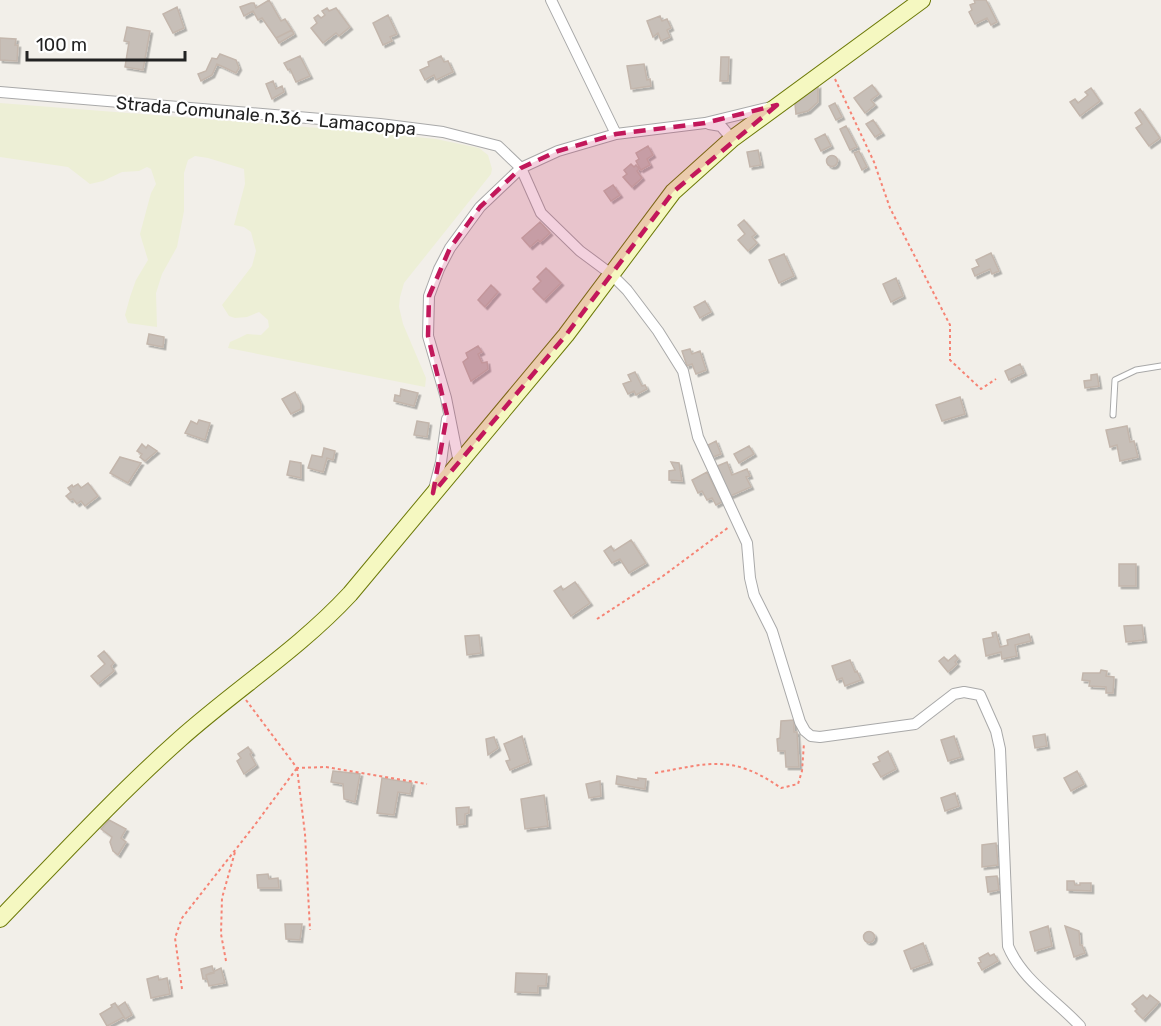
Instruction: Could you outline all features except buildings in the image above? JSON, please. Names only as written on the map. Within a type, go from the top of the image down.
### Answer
[{"type":"main road","points":[[0,919],[136,780],[180,739],[324,622],[350,594],[558,344],[673,192],[732,139],[922,0]]},
{"type":"street","points":[[551,0],[616,134]]},
{"type":"street","name":"Strada Comunale n.36 - Lamacoppa","points":[[0,92],[380,124],[442,132],[498,146],[521,168]]},
{"type":"street","points":[[459,463],[446,398],[428,336],[429,296],[450,248],[480,207],[521,168],[558,151],[616,134],[705,123],[777,105]]},
{"type":"street","points":[[705,123],[721,126],[732,139]]},
{"type":"street","points":[[521,168],[541,213],[580,251],[611,274],[627,290],[680,364],[698,437],[747,543],[754,595],[772,631],[790,694],[805,731],[812,736],[820,737],[915,724],[954,694],[964,692],[980,695],[996,731],[1000,749],[1008,946],[1013,959],[1025,973],[1080,1026]]},
{"type":"street","points":[[433,493],[447,426],[446,398]]},
{"type":"lane","points":[[1113,415],[1115,380],[1136,370],[1161,366]]},
{"type":"path","points":[[830,68],[874,162],[890,208],[950,325],[950,360],[981,388],[996,379]]},
{"type":"path","points":[[597,619],[663,576],[736,522]]},
{"type":"path","points":[[239,690],[297,768],[305,834],[310,930]]},
{"type":"path","points":[[655,773],[705,764],[732,764],[760,774],[781,788],[798,784],[802,771],[805,731]]},
{"type":"path","points":[[297,768],[326,767],[427,784]]},
{"type":"path","points":[[182,989],[175,938],[182,918],[297,768]]},
{"type":"path","points":[[226,961],[221,934],[222,898],[236,849]]},
{"type":"highlighted area","points":[[777,105],[673,192],[566,335],[433,493],[447,415],[428,336],[429,296],[450,248],[480,207],[521,168],[558,151],[616,134],[705,123]]},
{"type":"green space","points":[[0,103],[345,130],[436,139],[479,148],[488,155],[491,174],[404,283],[400,297],[399,307],[403,324],[426,378],[425,387],[228,348],[230,342],[247,334],[261,335],[269,327],[268,320],[259,312],[247,317],[235,318],[229,316],[222,305],[252,266],[256,251],[251,232],[244,227],[234,225],[245,184],[244,169],[208,158],[195,156],[188,160],[184,173],[184,211],[177,247],[162,274],[156,293],[157,327],[128,323],[125,315],[130,297],[136,280],[148,260],[140,234],[151,193],[156,184],[151,169],[147,167],[139,171],[122,172],[90,184],[68,167],[0,157]]}]
